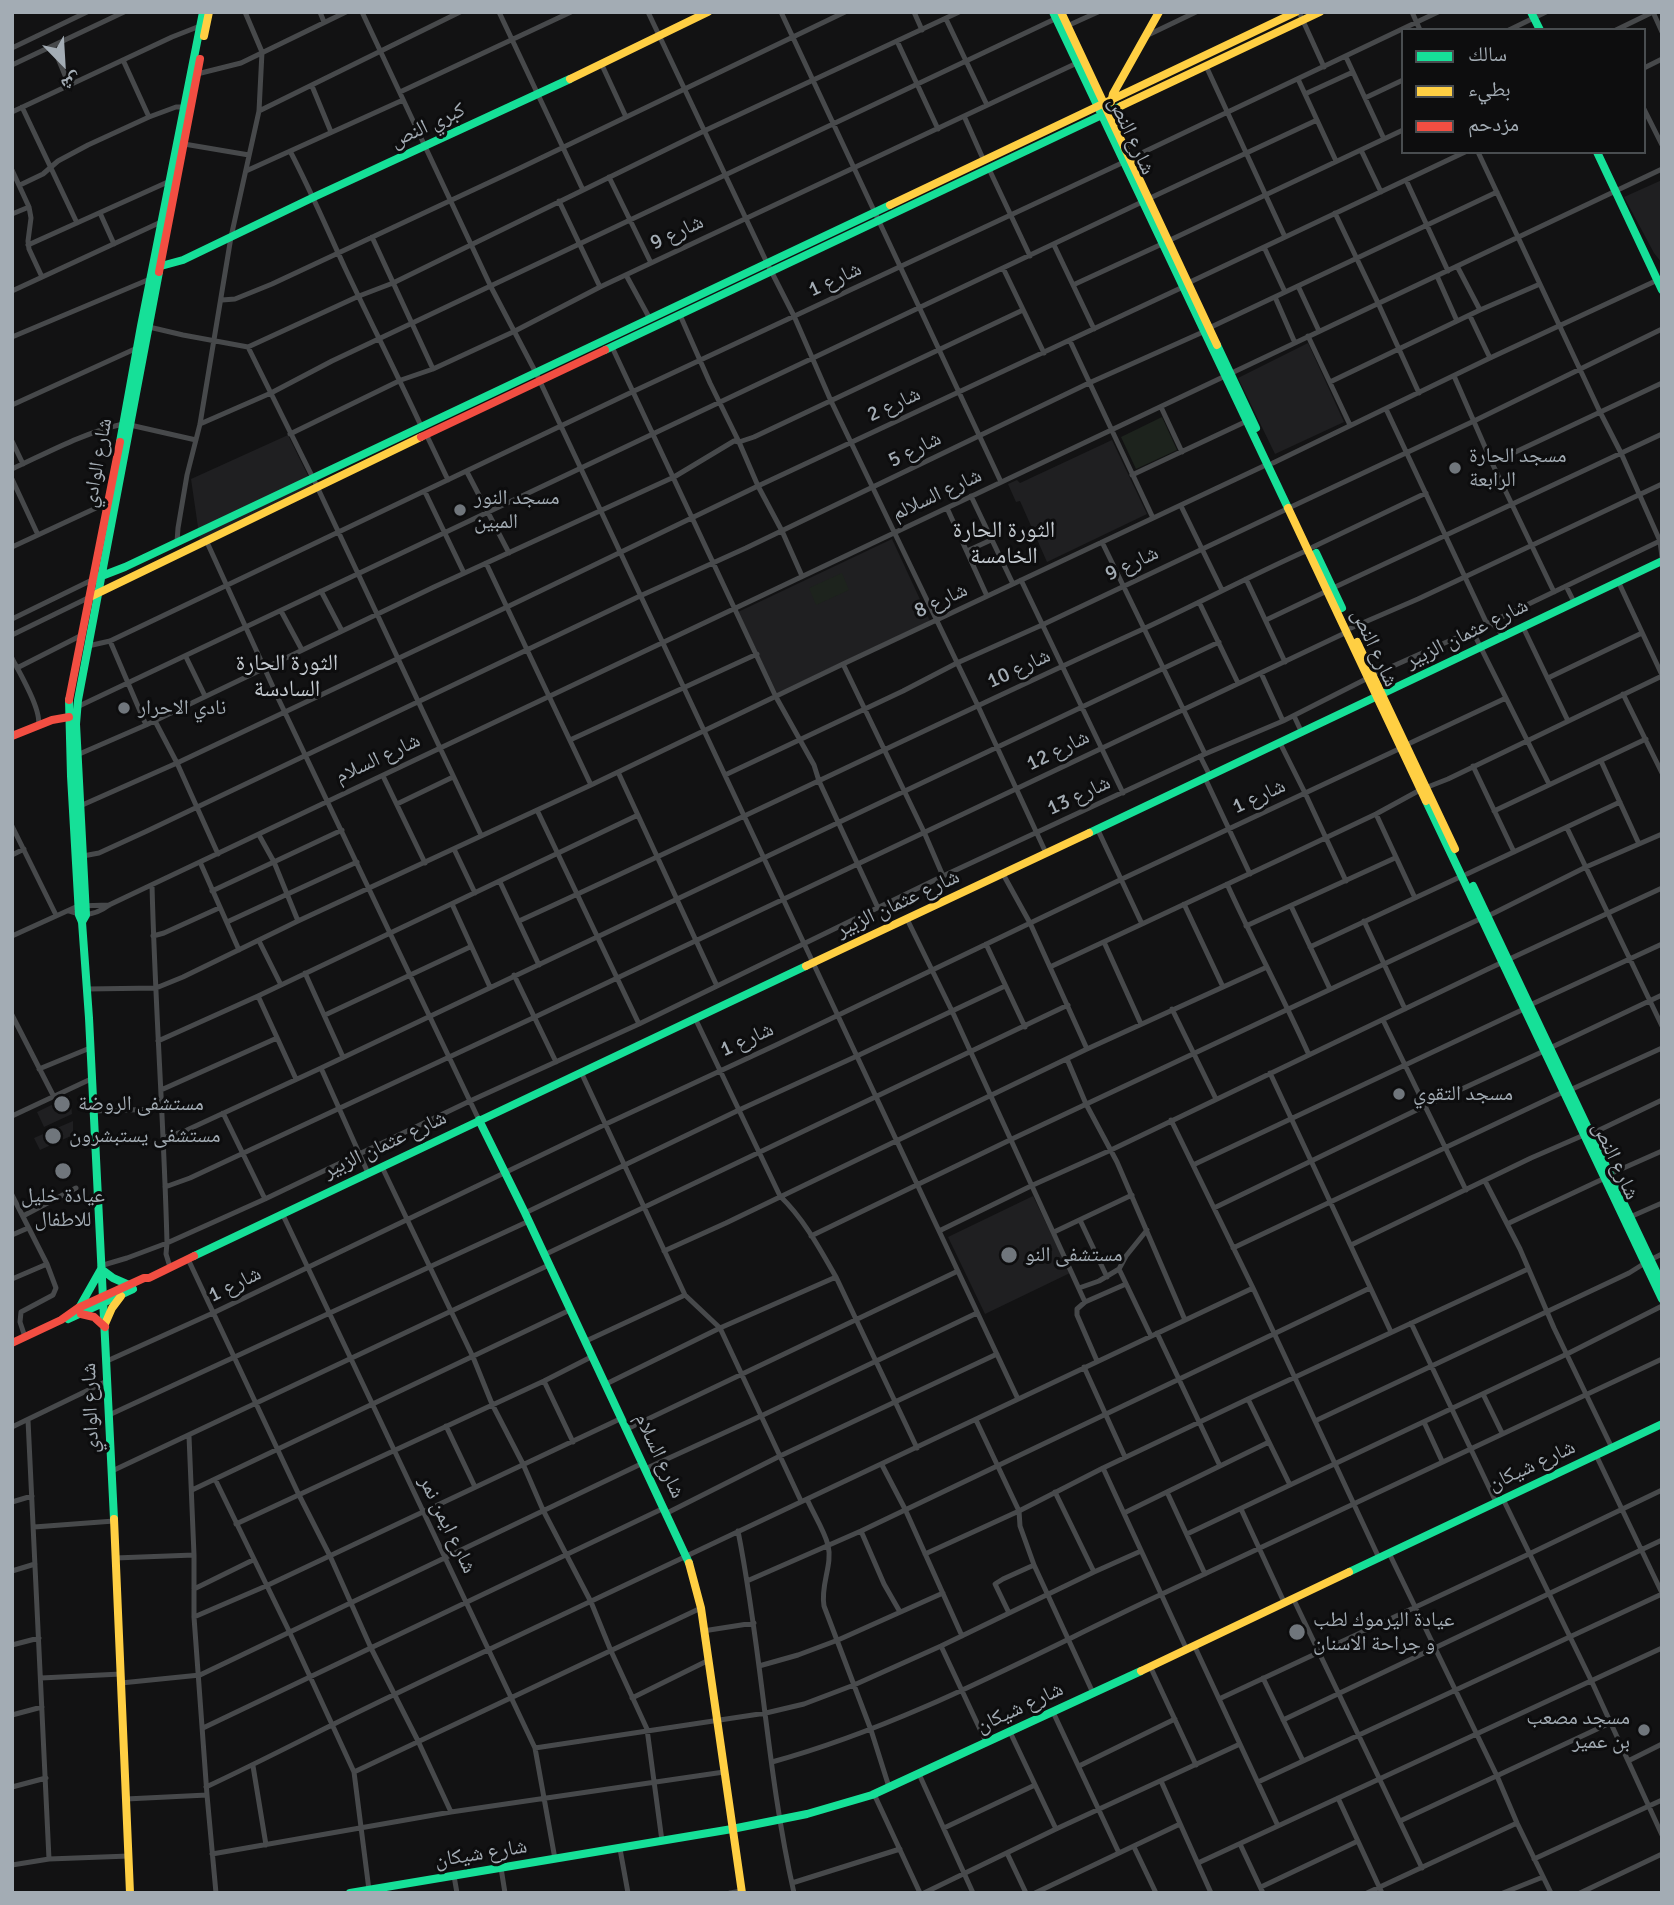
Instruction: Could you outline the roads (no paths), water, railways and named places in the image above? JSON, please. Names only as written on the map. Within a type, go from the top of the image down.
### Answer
[{"type":"street","points":[[12,48],[87,12]]},
{"type":"street","points":[[12,65],[124,12]]},
{"type":"street","name":"شارع الوادي","points":[[97,578],[141,349],[150,279],[203,12]]},
{"type":"street","name":"شارع الوادي","points":[[141,349],[149,327],[209,12]]},
{"type":"street","points":[[177,542],[215,341],[231,237],[259,111],[262,52],[245,12]]},
{"type":"street","points":[[320,12],[324,22]]},
{"type":"street","points":[[197,74],[241,63],[346,12]]},
{"type":"street","points":[[362,12],[491,287],[536,373],[1018,1399]]},
{"type":"street","points":[[259,111],[460,12]]},
{"type":"street","points":[[499,12],[583,190]]},
{"type":"street","points":[[400,92],[571,12]]},
{"type":"street","points":[[648,12],[1046,853]]},
{"type":"street","name":"كبري النص","points":[[160,266],[176,263],[708,12]]},
{"type":"street","points":[[781,12],[1001,482]]},
{"type":"street","points":[[222,300],[246,295],[338,253],[845,12]]},
{"type":"street","points":[[914,12],[922,30]]},
{"type":"street","points":[[149,327],[248,347],[393,282],[704,131],[960,12]]},
{"type":"street","points":[[1067,26],[1098,12]]},
{"type":"street","points":[[1106,108],[1159,12]]},
{"type":"street","points":[[1145,36],[1196,12]]},
{"type":"street","points":[[12,618],[650,319],[878,221],[989,169],[1286,15],[1320,12]]},
{"type":"street","points":[[1412,12],[1419,28]]},
{"type":"street","name":"شارع 1","points":[[1404,28],[1438,12]]},
{"type":"street","points":[[1513,28],[1533,15],[1546,12]]},
{"type":"street","points":[[1620,28],[1653,12],[1662,32]]},
{"type":"street","points":[[200,424],[271,393],[332,361],[967,61],[1058,15]]},
{"type":"street","name":"شارع النص","points":[[1058,15],[1067,26],[1106,108],[1145,201],[1566,1091],[1648,1262],[1662,1284]]},
{"type":"street","name":"شارع النص","points":[[1058,15],[1077,63],[1106,108]]},
{"type":"street","points":[[12,635],[680,315],[874,211],[984,160],[1206,66],[1299,15]]},
{"type":"street","points":[[1299,15],[1324,67]]},
{"type":"street","points":[[946,19],[987,105]]},
{"type":"street","points":[[12,112],[200,26]]},
{"type":"street","name":"شارع 1","points":[[88,646],[110,641],[1401,30]]},
{"type":"street","points":[[897,41],[938,128]]},
{"type":"street","points":[[53,46],[69,85]]},
{"type":"street","points":[[1346,57],[1384,139]]},
{"type":"street","points":[[123,60],[149,117]]},
{"type":"street","points":[[1646,67],[1662,60]]},
{"type":"street","points":[[601,63],[626,117]]},
{"type":"street","name":"شارع 9","points":[[290,434],[401,380],[433,369],[513,332],[600,287],[1077,63]]},
{"type":"street","points":[[1206,66],[1285,237]]},
{"type":"street","points":[[1305,94],[1353,72]]},
{"type":"street","points":[[1298,79],[1336,161]]},
{"type":"street","points":[[1366,98],[1401,81]]},
{"type":"street","points":[[312,86],[331,132]]},
{"type":"street","points":[[246,171],[403,100]]},
{"type":"street","points":[[22,107],[77,223]]},
{"type":"street","points":[[20,185],[88,145],[165,110],[184,107]]},
{"type":"street","points":[[1646,113],[1662,145]]},
{"type":"street","points":[[964,116],[984,160]]},
{"type":"street","points":[[77,707],[1317,120]]},
{"type":"street","points":[[1073,285],[1401,131]]},
{"type":"street","points":[[184,144],[249,155]]},
{"type":"street","points":[[1361,150],[1381,192]]},
{"type":"street","points":[[290,151],[422,428]]},
{"type":"street","name":"شارع 2","points":[[80,806],[508,607],[692,517],[1070,341],[1461,154]]},
{"type":"street","points":[[1479,154],[1661,540],[1662,559]]},
{"type":"street","points":[[1598,154],[1639,244],[1660,279],[1662,290]]},
{"type":"street","points":[[989,169],[1030,256]]},
{"type":"street","name":"شارع السلالم","points":[[662,642],[1662,169]]},
{"type":"street","points":[[12,170],[29,207],[29,244],[42,278]]},
{"type":"street","points":[[609,177],[651,263]]},
{"type":"street","points":[[1406,180],[1448,271]]},
{"type":"street","points":[[29,244],[170,181]]},
{"type":"street","name":"شارع 5","points":[[83,856],[99,853],[1497,192]]},
{"type":"street","points":[[559,201],[600,287]]},
{"type":"street","points":[[12,214],[29,207]]},
{"type":"street","points":[[100,213],[114,244]]},
{"type":"street","points":[[1335,213],[1419,393]]},
{"type":"street","points":[[12,291],[161,222]]},
{"type":"street","points":[[372,237],[433,369]]},
{"type":"street","points":[[1054,245],[1094,329]]},
{"type":"street","points":[[1264,247],[1285,292]]},
{"type":"street","points":[[1457,267],[1480,310]]},
{"type":"street","points":[[1003,268],[1044,353]]},
{"type":"street","points":[[626,275],[650,319]]},
{"type":"street","points":[[1437,276],[1457,321]]},
{"type":"street","points":[[12,337],[150,279]]},
{"type":"street","name":"شارع 8","points":[[156,988],[1660,279]]},
{"type":"street","points":[[1330,382],[1540,284]]},
{"type":"street","points":[[1298,286],[1319,331]]},
{"type":"street","points":[[1275,298],[1295,343]]},
{"type":"street","points":[[77,755],[155,721],[464,573],[674,477],[734,441],[754,437],[1023,310]]},
{"type":"street","points":[[680,315],[802,576]]},
{"type":"street","points":[[1470,316],[1490,358]]},
{"type":"street","name":"شارع 9","points":[[724,775],[1474,421],[1662,329]]},
{"type":"street","points":[[1308,336],[1350,425]]},
{"type":"street","points":[[1070,341],[1153,518]]},
{"type":"street","points":[[248,347],[339,532],[481,835]]},
{"type":"street","points":[[612,347],[776,697],[814,765],[818,781],[878,908]]},
{"type":"street","points":[[12,405],[141,349]]},
{"type":"street","name":"شارع النص","points":[[1228,375],[1247,421],[1270,464]]},
{"type":"street","points":[[1454,376],[1554,592]]},
{"type":"street","points":[[1492,463],[1662,383]]},
{"type":"street","points":[[1161,407],[1182,452]]},
{"type":"street","points":[[1386,409],[1489,623],[1503,636]]},
{"type":"street","points":[[1132,475],[1247,421]]},
{"type":"street","points":[[12,469],[100,429],[127,425],[196,440]]},
{"type":"street","name":"شارع الوادي","points":[[82,912],[83,856],[77,707],[109,502],[127,425]]},
{"type":"street","points":[[1266,620],[1662,434]]},
{"type":"street","points":[[427,436],[448,480]]},
{"type":"street","points":[[12,441],[23,464]]},
{"type":"street","points":[[467,472],[509,553]]},
{"type":"street","points":[[12,479],[38,535]]},
{"type":"street","name":"شارع 12","points":[[164,1187],[190,1178],[339,1109],[1662,484]]},
{"type":"street","points":[[425,492],[464,573]]},
{"type":"street","name":"شارع 10","points":[[519,921],[1426,493]]},
{"type":"street","points":[[971,496],[1013,584]]},
{"type":"street","points":[[12,547],[109,502]]},
{"type":"street","points":[[1181,506],[1222,590]]},
{"type":"street","points":[[947,508],[987,596]]},
{"type":"street","points":[[206,540],[480,1121]]},
{"type":"street","points":[[967,551],[992,540]]},
{"type":"street","name":"شارع 13","points":[[100,1269],[167,1243],[265,1199],[639,1024],[943,876],[1203,755],[1294,716],[1661,540]]},
{"type":"street","points":[[1102,542],[1183,710],[1203,755],[1208,777],[1229,829],[1250,873]]},
{"type":"street","name":"شارع عثمان الزبير","points":[[102,1301],[129,1285],[149,1278],[1302,733],[1662,559]]},
{"type":"street","points":[[486,563],[591,785]]},
{"type":"street","points":[[1246,579],[1285,662]]},
{"type":"street","points":[[1021,580],[1123,793]]},
{"type":"street","points":[[1050,967],[1376,814],[1662,675],[1618,581]]},
{"type":"street","points":[[1566,586],[1574,602]]},
{"type":"street","points":[[321,591],[342,632]]},
{"type":"street","name":"شارع الوادي","points":[[94,596],[82,635],[69,702],[69,721],[107,1361],[130,1893]]},
{"type":"street","points":[[1199,601],[1238,683]]},
{"type":"street","points":[[281,611],[302,650]]},
{"type":"street","points":[[1523,627],[1569,721]]},
{"type":"street","points":[[1472,630],[1549,784]]},
{"type":"street","points":[[1548,678],[1642,634]]},
{"type":"street","points":[[17,668],[82,635]]},
{"type":"street","points":[[110,641],[146,725]]},
{"type":"street","name":"شارع السلام","points":[[82,912],[95,913],[662,642]]},
{"type":"street","points":[[163,1138],[180,1133],[321,1068],[1219,642]]},
{"type":"street","points":[[570,740],[757,654]]},
{"type":"street","points":[[186,657],[205,696]]},
{"type":"street","points":[[12,658],[36,708],[40,721],[38,726]]},
{"type":"street","points":[[843,664],[943,876]]},
{"type":"street","points":[[1261,673],[1283,721]]},
{"type":"street","points":[[1623,694],[1662,772]]},
{"type":"street","name":"شارع 1","points":[[107,1361],[1506,698]]},
{"type":"street","points":[[1294,716],[1302,733]]},
{"type":"street","points":[[12,736],[38,726],[69,721]]},
{"type":"street","points":[[155,721],[218,854]]},
{"type":"street","points":[[1494,811],[1646,739]]},
{"type":"street","points":[[1280,743],[1346,881]]},
{"type":"street","points":[[1601,761],[1639,844]]},
{"type":"street","points":[[1473,766],[1514,852]]},
{"type":"street","points":[[618,772],[717,986]]},
{"type":"street","points":[[383,776],[425,863]]},
{"type":"street","points":[[397,804],[453,776]]},
{"type":"street","points":[[1310,947],[1620,802]]},
{"type":"street","points":[[537,810],[639,1024]]},
{"type":"street","points":[[1376,814],[1415,898]]},
{"type":"street","points":[[158,1041],[638,816]]},
{"type":"street","points":[[12,826],[56,915]]},
{"type":"street","points":[[1097,828],[1142,924]]},
{"type":"street","points":[[1567,828],[1662,1026]]},
{"type":"street","points":[[212,891],[342,830]]},
{"type":"street","points":[[811,1236],[1586,867],[1662,834]]},
{"type":"street","points":[[259,835],[274,862],[298,921]]},
{"type":"street","points":[[12,855],[24,849]]},
{"type":"street","points":[[454,849],[475,893]]},
{"type":"street","points":[[1246,926],[1395,858]]},
{"type":"street","points":[[200,862],[239,950]]},
{"type":"street","points":[[227,922],[357,862]]},
{"type":"street","points":[[1003,874],[1030,923],[1087,1049]]},
{"type":"street","points":[[500,882],[539,965]]},
{"type":"street","points":[[1227,884],[1309,1055]]},
{"type":"street","points":[[152,885],[166,1254],[170,1267]]},
{"type":"street","points":[[939,1231],[1662,888]]},
{"type":"street","points":[[452,904],[490,987]]},
{"type":"street","points":[[1184,904],[1223,987]]},
{"type":"street","name":"شارع السلام","points":[[82,912],[109,905]]},
{"type":"street","points":[[1291,906],[1330,989]]},
{"type":"street","points":[[153,936],[219,908]]},
{"type":"street","points":[[12,936],[56,915],[69,911],[82,912]]},
{"type":"street","points":[[906,919],[1012,1139],[1085,1302]]},
{"type":"street","points":[[1364,922],[1405,1009]]},
{"type":"street","points":[[259,941],[281,985]]},
{"type":"street","points":[[1104,942],[1141,1024]]},
{"type":"street","points":[[985,944],[1025,1027]]},
{"type":"street","points":[[1193,1165],[1662,944]]},
{"type":"street","points":[[325,1015],[470,947]]},
{"type":"street","points":[[664,1251],[1087,1049],[1266,967]]},
{"type":"street","points":[[305,973],[343,1057]]},
{"type":"street","points":[[514,975],[556,1062]]},
{"type":"street","points":[[109,1415],[430,1266],[625,1165],[1004,986]]},
{"type":"street","points":[[86,989],[156,988]]},
{"type":"street","points":[[1214,1208],[1662,995]]},
{"type":"street","points":[[258,996],[296,1079]]},
{"type":"street","points":[[544,1255],[1068,1005]]},
{"type":"street","points":[[1172,1009],[1216,1099]]},
{"type":"street","points":[[12,1015],[54,1097]]},
{"type":"street","points":[[695,1018],[780,1196],[791,1206],[835,1277],[918,1448]]},
{"type":"street","points":[[1383,1020],[1466,1190]]},
{"type":"street","points":[[161,1090],[277,1038]]},
{"type":"street","points":[[39,1069],[90,1048]]},
{"type":"street","points":[[1233,1248],[1662,1048]]},
{"type":"street","points":[[1067,1059],[1086,1104],[1132,1195],[1185,1320]]},
{"type":"street","points":[[321,1068],[368,1173]]},
{"type":"street","points":[[581,1072],[685,1295],[720,1328],[780,1456],[828,1546],[823,1598],[890,1787]]},
{"type":"street","points":[[1269,1073],[1391,1332]]},
{"type":"street","points":[[12,1116],[91,1079]]},
{"type":"street","points":[[1350,1245],[1662,1100]]},
{"type":"street","points":[[93,1111],[162,1109]]},
{"type":"street","points":[[223,1113],[265,1199]]},
{"type":"street","points":[[1171,1120],[1275,1334],[1379,1558]]},
{"type":"street","name":"شارع السلام","points":[[480,1121],[687,1556],[701,1608],[742,1892]]},
{"type":"street","points":[[1507,1224],[1662,1151]]},
{"type":"street","points":[[382,1167],[473,1357],[492,1404],[591,1602],[647,1729],[662,1841]]},
{"type":"street","name":"شارع النص","points":[[1607,1176],[1630,1217],[1662,1299]]},
{"type":"street","points":[[1485,1181],[1612,1448]]},
{"type":"street","points":[[23,1216],[76,1188]]},
{"type":"street","points":[[12,1195],[56,1284],[55,1292],[48,1298],[21,1312],[20,1322],[25,1337]]},
{"type":"street","points":[[1054,1232],[1132,1195]]},
{"type":"street","points":[[1630,1217],[1662,1203]]},
{"type":"street","name":"شارع ايمن نمر","points":[[282,1213],[535,1748],[555,1859]]},
{"type":"street","points":[[1080,1220],[1107,1277]]},
{"type":"street","points":[[12,1235],[28,1228]]},
{"type":"street","points":[[1079,1288],[1119,1269],[1147,1230]]},
{"type":"street","points":[[1315,1421],[1662,1254]]},
{"type":"street","points":[[188,1259],[451,1812]]},
{"type":"street","points":[[12,1279],[47,1264]]},
{"type":"street","points":[[111,1471],[550,1265]]},
{"type":"street","points":[[79,1311],[100,1269],[129,1285]]},
{"type":"street","points":[[1119,1269],[1220,1466]]},
{"type":"street","points":[[925,1554],[1199,1422],[1528,1269]]},
{"type":"street","points":[[626,1429],[958,1271]]},
{"type":"street","points":[[606,1384],[720,1328],[835,1277]]},
{"type":"street","name":"شارع عثمان الزبير","points":[[102,1301],[146,1283],[149,1278]]},
{"type":"street","points":[[1097,1361],[1077,1315],[1077,1309],[1085,1302],[1126,1283]]},
{"type":"street","points":[[206,1787],[490,1649],[1253,1288]]},
{"type":"street","points":[[747,1581],[861,1531],[1370,1288]]},
{"type":"street","points":[[79,1311],[105,1325],[123,1294]]},
{"type":"street","points":[[586,1341],[685,1295]]},
{"type":"street","points":[[12,1343],[102,1301]]},
{"type":"street","points":[[1188,1535],[1662,1306]]},
{"type":"street","points":[[192,1490],[570,1310]]},
{"type":"street","points":[[41,1678],[121,1679],[200,1675],[543,1510],[761,1416],[978,1313]]},
{"type":"street","points":[[1411,1322],[1470,1448],[1530,1554],[1662,1835]]},
{"type":"street","points":[[203,1728],[565,1554],[665,1511],[997,1354]]},
{"type":"street","points":[[236,1524],[593,1356]]},
{"type":"street","points":[[772,1762],[820,1749],[871,1730],[962,1690],[1662,1359]]},
{"type":"street","points":[[1083,1367],[1125,1457]]},
{"type":"street","points":[[12,1427],[107,1381]]},
{"type":"street","points":[[544,1381],[573,1442]]},
{"type":"street","points":[[1483,1394],[1502,1433]]},
{"type":"street","points":[[1248,1399],[1290,1485]]},
{"type":"street","points":[[194,1617],[266,1586],[622,1418]]},
{"type":"street","points":[[28,1420],[49,1858]]},
{"type":"street","points":[[976,1420],[1018,1511],[1020,1525],[1034,1564],[1093,1693]]},
{"type":"street","points":[[1424,1422],[1442,1461]]},
{"type":"street","name":"شارع شيكان","points":[[350,1893],[732,1829],[839,1806],[874,1794],[1662,1424]]},
{"type":"street","points":[[446,1426],[475,1487]]},
{"type":"street","points":[[189,1436],[194,1617],[216,1893]]},
{"type":"street","points":[[1124,1513],[1269,1442]]},
{"type":"street","points":[[1258,1782],[1662,1593],[1596,1455]]},
{"type":"street","points":[[882,1465],[905,1509],[962,1636]]},
{"type":"street","points":[[1103,1468],[1161,1595],[1219,1699],[1278,1826]]},
{"type":"street","points":[[215,1479],[354,1772],[369,1890]]},
{"type":"street","points":[[1219,1699],[1662,1490]]},
{"type":"street","points":[[1055,1492],[1094,1572]]},
{"type":"street","points":[[1167,1492],[1205,1574]]},
{"type":"street","points":[[12,1502],[32,1496]]},
{"type":"street","points":[[1241,1509],[1259,1548],[1319,1651],[1422,1868]]},
{"type":"street","points":[[34,1527],[114,1521]]},
{"type":"street","points":[[738,1531],[794,1893]]},
{"type":"street","points":[[861,1531],[884,1584],[900,1612]]},
{"type":"street","points":[[1283,1720],[1662,1540]]},
{"type":"street","points":[[535,1748],[766,1713],[804,1704],[941,1646],[1141,1551]]},
{"type":"street","points":[[1390,1553],[1550,1893]]},
{"type":"street","points":[[115,1558],[194,1555]]},
{"type":"street","points":[[194,1589],[253,1560]]},
{"type":"street","points":[[12,1571],[35,1564]]},
{"type":"street","points":[[1009,1613],[995,1584],[1034,1564]]},
{"type":"street","points":[[759,1666],[838,1640],[943,1593]]},
{"type":"street","points":[[354,1772],[701,1608]]},
{"type":"street","points":[[703,1632],[754,1623]]},
{"type":"street","points":[[12,1645],[38,1638]]},
{"type":"street","points":[[941,1646],[986,1742]]},
{"type":"street","points":[[1198,1864],[1662,1648]]},
{"type":"street","points":[[632,1698],[707,1661]]},
{"type":"street","points":[[1150,1665],[1196,1765]]},
{"type":"street","points":[[1264,1678],[1303,1760]]},
{"type":"street","points":[[12,1715],[42,1707]]},
{"type":"street","points":[[1053,1712],[1119,1853]]},
{"type":"street","points":[[1079,1766],[1175,1719]]},
{"type":"street","points":[[1400,1821],[1610,1723]]},
{"type":"street","points":[[1010,1732],[1056,1829]]},
{"type":"street","points":[[874,1794],[922,1893],[1240,1744]]},
{"type":"street","points":[[1628,1761],[1662,1744]]},
{"type":"street","points":[[253,1766],[266,1845]]},
{"type":"street","points":[[212,1854],[451,1812],[724,1772]]},
{"type":"street","points":[[919,1774],[973,1893]]},
{"type":"street","points":[[12,1787],[46,1778]]},
{"type":"street","points":[[1161,1781],[1211,1893]]},
{"type":"street","points":[[944,1828],[1035,1785]]},
{"type":"street","points":[[126,1799],[207,1795]]},
{"type":"street","points":[[1338,1798],[1381,1890]]},
{"type":"street","points":[[1534,1859],[1662,1800]]},
{"type":"street","points":[[1367,1893],[1381,1890],[1517,1823]]},
{"type":"street","points":[[1035,1893],[1180,1824]]},
{"type":"street","points":[[1240,1844],[1262,1890],[1358,1841]]},
{"type":"street","points":[[1134,1847],[1155,1891],[1147,1893]]},
{"type":"street","points":[[620,1849],[628,1893]]},
{"type":"street","points":[[792,1884],[900,1849]]},
{"type":"street","points":[[1007,1853],[1026,1893]]},
{"type":"street","points":[[1580,1893],[1662,1854]]},
{"type":"street","points":[[12,1865],[49,1858],[129,1856]]},
{"type":"street","points":[[500,1868],[505,1893]]},
{"type":"street","points":[[454,1876],[457,1893]]},
{"type":"street","points":[[1503,1893],[1543,1877]]},
{"type":"street","points":[[730,1893],[742,1892]]},
{"type":"place","name":"مسجد الحارة الرابعة","points":[[1455,468]]},
{"type":"place","name":"مسجد النور المبين","points":[[460,510]]},
{"type":"place","name":"نادي الاحرار","points":[[124,708]]},
{"type":"place","name":"مسجد التقوي","points":[[1399,1094]]},
{"type":"place","name":"مستشفى الروضة","points":[[62,1104]]},
{"type":"place","name":"مستشفى يستبشرون","points":[[53,1136]]},
{"type":"place","name":"عيادة خليل للاطفال","points":[[63,1171]]},
{"type":"place","name":"مستشفى النو","points":[[1009,1255]]},
{"type":"place","name":"عيادة اليرموك لطب و جراحة الاسنان","points":[[1297,1632]]},
{"type":"place","name":"مسجد مصعب بن عمير","points":[[1644,1730]]},
{"type":"district","name":"الثورة الحارة الخامسة","points":[[1004,544]]},
{"type":"district","name":"الثورة الحارة السادسة","points":[[287,677]]}]
